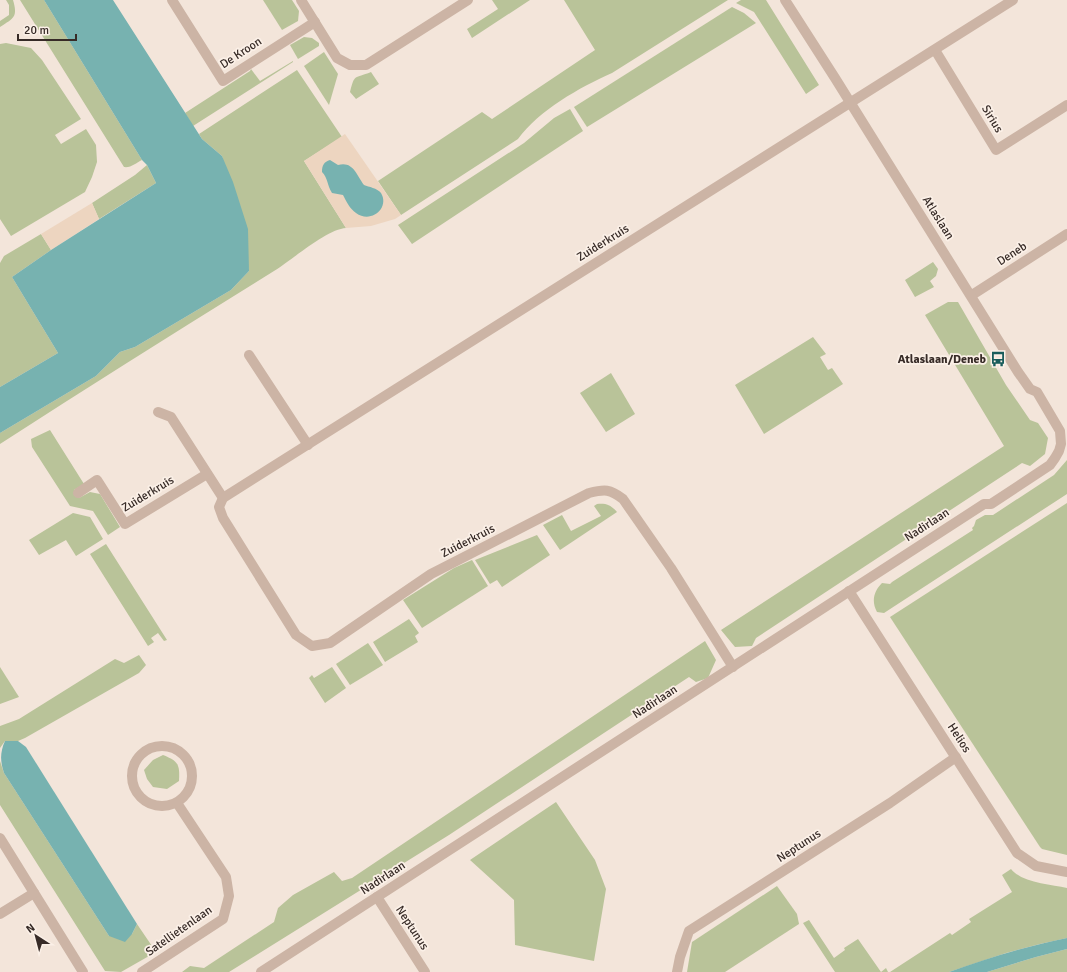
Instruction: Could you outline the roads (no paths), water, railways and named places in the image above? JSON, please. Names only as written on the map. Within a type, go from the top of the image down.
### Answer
[{"type":"street","name":"De Kroon","points":[[172,0],[223,81],[315,22]]},
{"type":"street","points":[[301,0],[337,58],[350,65],[366,65],[468,0]]},
{"type":"street","name":"Atlaslaan","points":[[785,0],[972,295],[1022,377],[1030,389],[1037,392],[1054,419],[1060,431],[1061,444],[1059,451]]},
{"type":"street","points":[[851,103],[1013,0]]},
{"type":"street","name":"Sirius","points":[[935,50],[996,150],[1067,105]]},
{"type":"street","name":"Zuiderkruis","points":[[733,667],[662,556],[623,499],[613,492],[602,490],[589,493],[431,574],[330,643],[312,646],[296,635],[223,518],[219,507],[223,498],[851,103]]},
{"type":"street","name":"Deneb","points":[[972,295],[1067,234]]},
{"type":"street","points":[[249,355],[308,445]]},
{"type":"street","points":[[158,412],[171,417],[223,498]]},
{"type":"street","name":"Nadirlaan","points":[[261,972],[984,504],[991,504],[1028,481],[1050,465],[1059,451]]},
{"type":"street","name":"Zuiderkruis","points":[[78,493],[97,480],[125,524],[207,474]]},
{"type":"street","name":"Helios","points":[[849,591],[1017,853],[1036,866],[1067,872]]},
{"type":"street","points":[[168,745],[181,752],[190,763],[193,778],[188,792],[177,803],[163,807],[149,804],[137,794],[131,781],[132,766],[140,754],[153,746],[168,745]]},
{"type":"street","name":"Neptunus","points":[[677,972],[680,957],[689,931],[890,803],[956,757]]},
{"type":"street","name":"Satellietenlaan","points":[[142,972],[223,919],[229,896],[226,877],[177,803]]},
{"type":"street","points":[[0,838],[84,972]]},
{"type":"street","points":[[0,914],[34,893]]},
{"type":"street","name":"Neptunus","points":[[377,897],[425,972]]},
{"type":"water","points":[[44,0],[113,0],[202,139],[222,156],[233,182],[248,229],[249,271],[231,290],[135,347],[120,352],[96,376],[0,433],[0,387],[58,353],[12,277],[51,250],[156,183],[147,165],[142,160]]},
{"type":"water","points":[[330,160],[338,165],[343,164],[351,167],[354,169],[364,185],[381,193],[383,204],[378,213],[368,217],[362,216],[356,213],[348,205],[343,195],[332,193],[322,172],[322,167],[324,164]]},
{"type":"water","points":[[5,741],[18,741],[26,747],[137,924],[132,934],[125,942],[109,936],[4,773],[1,757]]},
{"type":"water","points":[[1067,938],[1067,949],[987,972],[949,972],[1008,953]]},
{"type":"place","name":"Atlaslaan/Deneb","points":[[998,359]]}]
